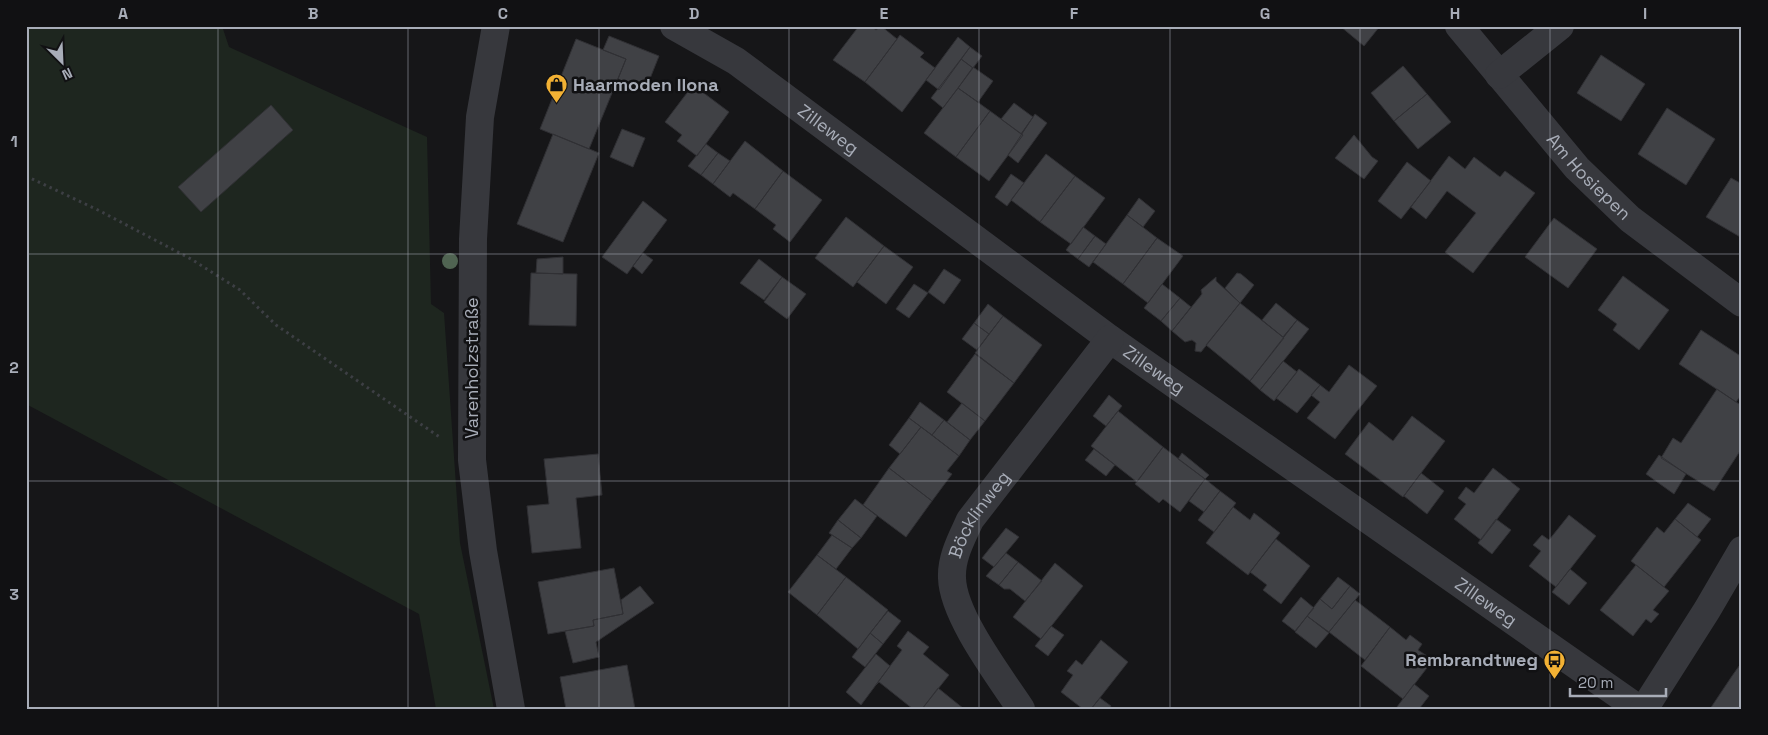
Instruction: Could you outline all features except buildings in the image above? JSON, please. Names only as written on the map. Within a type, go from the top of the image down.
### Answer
[{"type":"street","name":"Varenholzstraße","points":[[496,26],[480,117],[473,229],[472,460],[483,552],[511,709]]},
{"type":"street","name":"Zilleweg","points":[[674,26],[736,62],[1110,339],[1639,709]]},
{"type":"street","name":"Am Hosiepen","points":[[1459,26],[1577,168],[1630,219],[1742,303]]},
{"type":"street","points":[[1499,75],[1560,26]]},
{"type":"street","name":"Böcklinweg","points":[[1021,709],[978,644],[960,609],[952,578],[956,549],[970,520],[1110,339]]},
{"type":"street","points":[[1644,709],[1707,610],[1742,550]]},
{"type":"path","points":[[26,176],[107,214],[191,259],[240,290],[276,325],[472,460]]},
{"type":"shaded area","points":[[26,26],[222,26],[229,47],[427,137],[431,304],[444,313],[460,543],[494,709],[436,709],[419,614],[26,404]]},
{"type":"place","name":"Haarmoden Ilona","points":[[557,104]]},
{"type":"place","name":"Rembrandtweg","points":[[1554,679]]}]
